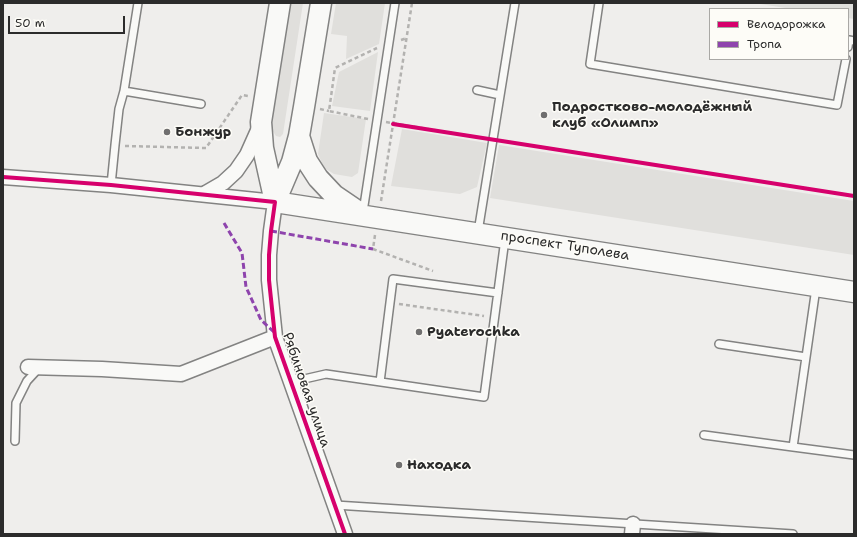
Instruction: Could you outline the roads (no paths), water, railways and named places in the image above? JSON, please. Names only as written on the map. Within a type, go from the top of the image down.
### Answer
[{"type":"main road","points":[[276,202],[263,148],[261,122],[280,3]]},
{"type":"main road","points":[[276,202],[292,162],[299,136],[321,3]]},
{"type":"main road","points":[[299,136],[307,161],[318,178],[334,195],[362,214]]},
{"type":"main road","name":"проспект Туполева","points":[[276,202],[362,214],[854,292]]},
{"type":"street","points":[[204,194],[223,184],[236,171],[248,155],[261,122]]},
{"type":"street","points":[[3,177],[111,185],[276,202]]},
{"type":"street","name":"Рябиновая улица","points":[[276,202],[271,231],[269,268],[275,338],[345,534]]},
{"type":"street","points":[[34,368],[102,369],[181,374],[275,338]]},
{"type":"lane","points":[[111,185],[114,145],[119,109],[124,91],[138,3]]},
{"type":"lane","points":[[362,214],[396,3]]},
{"type":"lane","points":[[478,233],[515,3]]},
{"type":"lane","points":[[599,3],[590,64],[837,105],[846,60]]},
{"type":"lane","points":[[477,90],[500,95]]},
{"type":"lane","points":[[124,91],[201,104]]},
{"type":"lane","points":[[291,382],[326,374],[484,397],[505,237]]},
{"type":"lane","points":[[380,382],[393,279],[498,293]]},
{"type":"lane","points":[[793,447],[816,286]]},
{"type":"lane","points":[[719,344],[806,357]]},
{"type":"lane","points":[[15,441],[16,403],[34,368]]},
{"type":"lane","points":[[704,434],[854,455]]},
{"type":"lane","points":[[335,505],[633,529],[793,534]]},
{"type":"place","name":"Подростково-молодёжный клуб «Олимп»","points":[[544,115]]},
{"type":"place","name":"Бонжур","points":[[167,132]]},
{"type":"place","name":"Pyaterochka","points":[[419,332]]},
{"type":"place","name":"Находка","points":[[399,465]]}]
